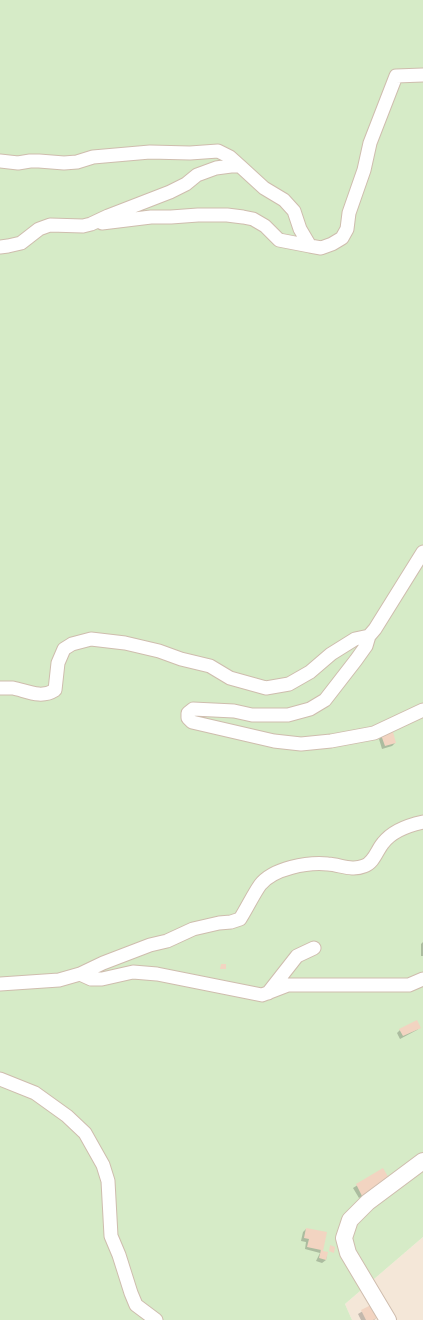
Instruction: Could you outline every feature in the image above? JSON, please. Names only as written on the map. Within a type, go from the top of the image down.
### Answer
[{"type":"street","points":[[0,247],[21,243],[39,229],[50,225],[83,226],[151,217],[198,215],[243,217],[253,219],[265,226],[279,240],[321,248],[332,244],[342,238],[347,229],[349,213],[364,170],[370,143],[396,76],[423,75]]},
{"type":"street","points":[[0,161],[18,163],[30,160],[64,163],[77,162],[93,157],[150,152],[190,153],[218,151],[230,157],[264,188],[284,200],[294,211],[300,230],[310,246]]},
{"type":"street","points":[[91,224],[170,192],[186,184],[197,175],[216,168],[240,166]]},
{"type":"street","points":[[423,552],[375,630],[369,636],[366,646],[325,700],[310,708],[288,715],[252,715],[234,711],[193,709],[188,713],[188,718],[192,722],[274,741],[300,744],[331,742],[374,733],[423,710]]},
{"type":"street","points":[[0,688],[13,688],[24,692],[50,694],[56,690],[58,663],[64,649],[72,644],[91,639],[125,643],[159,651],[181,659],[210,666],[230,678],[266,688],[289,684],[310,672],[331,654],[355,639],[369,636]]},
{"type":"street","points":[[0,984],[59,980],[80,974],[103,963],[150,945],[166,941],[193,929],[240,919],[261,884],[271,876],[284,870],[314,863],[355,869],[366,866],[371,862],[383,842],[395,832],[423,822]]},
{"type":"street","points":[[268,993],[297,956],[314,948]]},
{"type":"street","points":[[80,974],[91,979],[102,979],[133,972],[157,974],[262,994],[288,986],[409,985],[423,979]]},
{"type":"street","points":[[0,1079],[35,1093],[67,1116],[84,1133],[103,1165],[108,1181],[111,1236],[120,1255],[131,1293],[136,1304],[156,1320]]},
{"type":"street","points":[[388,1320],[348,1253],[344,1238],[350,1220],[368,1202],[423,1161]]},
{"type":"shaded area","points":[[423,1237],[423,1320],[352,1320],[345,1304]]},
{"type":"green space","points":[[0,0],[423,0],[423,1237],[345,1304],[352,1320],[0,1320]]},
{"type":"building","points":[[393,732],[396,743],[385,746],[381,735]]},
{"type":"building","points":[[221,964],[226,964],[226,969],[220,969]]},
{"type":"building","points":[[417,1020],[421,1028],[403,1036],[399,1029]]},
{"type":"building","points":[[383,1168],[390,1180],[362,1196],[356,1184]]},
{"type":"building","points":[[306,1228],[327,1232],[323,1251],[328,1252],[326,1260],[319,1258],[321,1250],[307,1247],[309,1239],[304,1238]]},
{"type":"building","points":[[330,1245],[335,1247],[334,1253],[329,1251]]},
{"type":"building","points":[[371,1305],[378,1317],[373,1320],[366,1320],[361,1310]]}]
